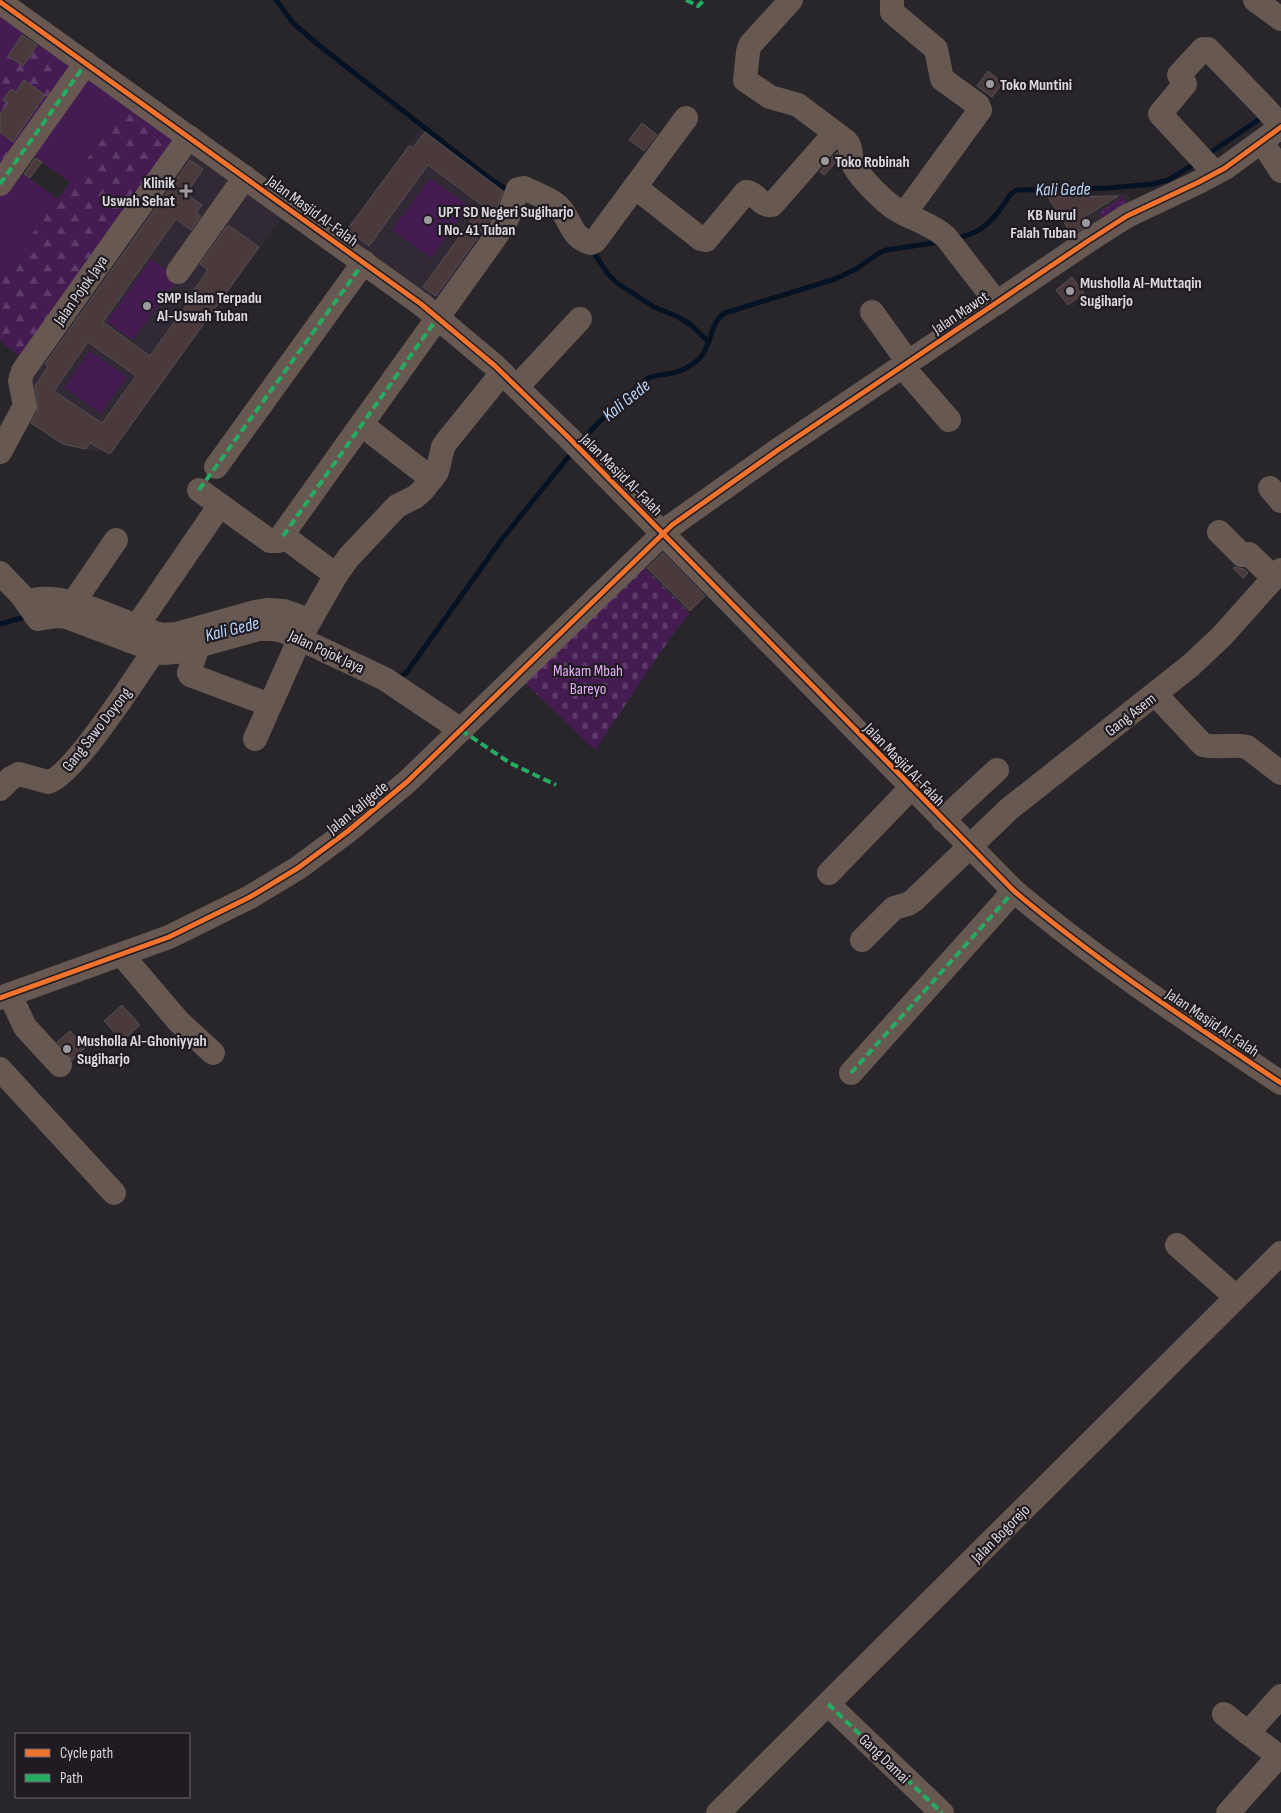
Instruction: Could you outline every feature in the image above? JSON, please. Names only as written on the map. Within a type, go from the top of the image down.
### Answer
[{"type":"street","points":[[791,0],[750,45],[745,80],[770,97],[798,105],[849,144],[851,161],[862,176],[887,202],[935,229],[949,240],[997,303]]},
{"type":"street","points":[[892,0],[892,12],[936,49],[942,79],[980,109],[905,213]]},
{"type":"street","points":[[1254,0],[1281,19]]},
{"type":"street","name":"Jalan Masjid Al-Falah","points":[[0,2],[189,136],[438,317],[509,380],[568,437],[1014,891],[1048,920],[1118,972],[1281,1084]]},
{"type":"street","points":[[1207,164],[1160,114],[1185,84],[1179,75],[1203,49],[1208,49],[1276,120]]},
{"type":"street","points":[[0,184],[86,63]]},
{"type":"street","points":[[199,490],[270,541],[277,542],[494,239],[506,219],[520,188],[524,188],[556,205],[576,235],[591,243],[595,241],[686,118]]},
{"type":"street","name":"Jalan Mawot","points":[[662,532],[905,364],[1207,164],[1262,142],[1276,120]]},
{"type":"street","points":[[635,187],[701,239],[707,240],[746,192],[751,193],[767,206],[772,206],[835,133]]},
{"type":"street","name":"Jalan Pojok Jaya","points":[[0,452],[25,406],[20,383],[23,371],[189,136]]},
{"type":"street","points":[[1262,142],[1281,171]]},
{"type":"street","points":[[178,272],[245,177]]},
{"type":"street","points":[[216,467],[364,262]]},
{"type":"street","points":[[872,312],[884,326],[905,364],[948,420]]},
{"type":"street","points":[[255,738],[305,630],[336,575],[349,557],[397,506],[419,494],[432,479],[437,472],[443,447],[447,441],[509,380],[580,319]]},
{"type":"street","points":[[362,425],[432,479]]},
{"type":"street","points":[[137,626],[220,505]]},
{"type":"street","name":"Jalan Kaligede","points":[[5,996],[169,937],[227,910],[298,868],[388,799],[461,730],[662,532]]},
{"type":"street","points":[[1219,532],[1241,555],[1249,554],[1277,581]]},
{"type":"street","points":[[283,536],[336,575]]},
{"type":"street","points":[[73,603],[116,540]]},
{"type":"street","points":[[0,572],[31,608],[37,599],[46,598],[73,603],[162,635],[172,635],[255,612],[269,610],[284,611],[305,630]]},
{"type":"street","name":"Gang Asem","points":[[862,940],[894,908],[912,902],[1022,798],[1156,695],[1216,643],[1277,581]]},
{"type":"street","name":"Jalan Pojok Jaya","points":[[31,608],[42,619],[67,616],[154,651],[171,653],[259,628],[305,630],[385,678],[461,730]]},
{"type":"street","points":[[198,646],[189,672],[190,675],[270,705]]},
{"type":"street","name":"Gang Sawo Doyong","points":[[0,789],[19,774],[48,782],[59,776],[97,732],[154,651]]},
{"type":"street","points":[[1156,695],[1203,745],[1238,745],[1246,747],[1281,773]]},
{"type":"street","points":[[943,820],[997,770]]},
{"type":"street","points":[[829,873],[911,788]]},
{"type":"street","points":[[851,1073],[1014,891]]},
{"type":"street","points":[[122,955],[179,1022],[213,1053]]},
{"type":"street","points":[[5,996],[25,1027],[60,1065]]},
{"type":"street","points":[[0,1069],[114,1193]]},
{"type":"street","points":[[1177,1245],[1236,1297]]},
{"type":"street","name":"Jalan Bogorejo","points":[[718,1813],[1281,1253]]},
{"type":"street","points":[[1248,1733],[1281,1696]]},
{"type":"street","name":"Gang Damai","points":[[828,1704],[942,1813]]},
{"type":"street","points":[[1224,1714],[1280,1757],[1228,1813]]},
{"type":"shaded area","name":"UPT SD Negeri Sugiharjo I No. 41 Tuban","points":[[421,128],[499,188],[511,194],[439,308],[341,236]]},
{"type":"shaded area","name":"SMP Islam Terpadu Al-Uswah Tuban","points":[[189,147],[284,215],[111,454],[63,445],[25,420],[24,378]]},
{"type":"shaded area","name":"KB Nurul Falah Tuban","points":[[1128,194],[1135,207],[1077,243],[1047,196]]},
{"type":"green space","points":[[0,11],[26,29],[0,68]]},
{"type":"green space","points":[[41,40],[78,67],[0,176],[0,68],[8,56],[23,66]]},
{"type":"green space","points":[[78,67],[128,103],[70,182],[28,152],[16,169],[58,199],[0,278],[0,176]]},
{"type":"green space","points":[[128,103],[179,140],[24,359],[0,341],[0,278]]},
{"type":"green space","points":[[430,178],[469,206],[431,258],[392,230]]},
{"type":"green space","points":[[1123,197],[1129,207],[1104,221],[1099,212]]},
{"type":"green space","points":[[151,259],[178,278],[133,340],[107,322]]},
{"type":"green space","points":[[90,351],[127,377],[101,413],[64,387]]},
{"type":"green space","name":"Makam Mbah Bareyo","points":[[641,564],[690,613],[675,631],[595,750],[522,680]]},
{"type":"building","points":[[22,35],[37,45],[23,66],[8,56]]},
{"type":"building","name":"Toko Muntini","points":[[988,71],[1003,83],[992,97],[977,86]]},
{"type":"building","points":[[24,80],[45,95],[13,142],[0,132],[0,114],[8,103],[3,100],[11,89],[16,92]]},
{"type":"building","points":[[642,123],[657,135],[644,151],[629,140]]},
{"type":"building","points":[[425,132],[503,191],[495,213],[436,296],[423,287],[482,205],[428,165],[369,246],[347,230],[409,146],[413,148]]},
{"type":"building","points":[[837,152],[838,160],[824,175],[820,172]]},
{"type":"building","points":[[35,158],[42,162],[30,178],[24,174]]},
{"type":"building","points":[[190,160],[203,169],[186,194],[202,205],[196,213],[201,216],[191,230],[176,219],[103,322],[150,356],[193,296],[191,294],[208,270],[200,264],[228,225],[259,247],[110,454],[90,443],[86,449],[63,444],[31,423],[37,413],[38,404],[35,386],[48,366],[45,364]],"holes":[[[88,342],[136,376],[102,423],[54,391]]]},
{"type":"building","points":[[1118,196],[1084,217],[1088,225],[1072,235],[1048,197]]},
{"type":"building","name":"Musholla Al-Muttaqin Sugiharjo","points":[[1072,277],[1084,293],[1068,305],[1056,290]]},
{"type":"building","points":[[663,553],[705,596],[690,611],[647,568]]},
{"type":"building","points":[[1233,568],[1244,569],[1248,573],[1243,578]]},
{"type":"building","points":[[122,1005],[140,1025],[123,1041],[104,1021]]},
{"type":"building","name":"Musholla Al-Ghoniyyah Sugiharjo","points":[[70,1031],[85,1048],[72,1060],[57,1042]]},
{"type":"waterway","points":[[276,0],[293,23],[321,47],[493,181],[510,191]]},
{"type":"waterway","name":"Kali Gede","points":[[1207,155],[1264,116]]},
{"type":"waterway","name":"Kali Gede","points":[[956,238],[971,234],[984,227],[1011,194],[1017,190],[1108,188],[1153,184],[1168,180],[1196,163]]},
{"type":"waterway","name":"Kali Gede","points":[[581,442],[597,424],[645,380],[653,376],[680,371],[699,359],[706,348],[716,322],[725,313],[835,279],[856,269],[886,250],[940,242]]},
{"type":"waterway","points":[[592,250],[608,274],[617,283],[654,307],[690,324],[709,342]]},
{"type":"waterway","name":"Kali Gede","points":[[397,676],[402,676],[407,672],[502,539],[574,450]]},
{"type":"waterway","name":"Kali Gede","points":[[0,624],[28,616]]},
{"type":"marked path","points":[[686,0],[698,6],[704,0]]},
{"type":"marked path","points":[[0,184],[86,63]]},
{"type":"marked path","points":[[199,490],[364,262]]},
{"type":"marked path","points":[[283,536],[438,317]]},
{"type":"marked path","points":[[461,730],[510,763],[556,785]]},
{"type":"marked path","points":[[851,1073],[1014,891]]},
{"type":"marked path","points":[[828,1704],[942,1813]]},
{"type":"cycle path","points":[[0,2],[421,304],[495,366],[568,437],[1014,891],[1111,967],[1281,1083]]},
{"type":"cycle path","points":[[0,998],[169,937],[250,897],[298,868],[348,831],[408,781],[672,525],[778,450],[1088,241],[1127,216],[1225,168],[1281,127]]},
{"type":"place","name":"Toko Muntini","points":[[990,84]]},
{"type":"place","name":"Toko Robinah","points":[[825,161]]},
{"type":"place","name":"Klinik Uswah Sehat","points":[[186,191]]},
{"type":"place","name":"UPT SD Negeri Sugiharjo I No. 41 Tuban","points":[[428,220]]},
{"type":"place","name":"KB Nurul Falah Tuban","points":[[1086,223]]},
{"type":"place","name":"Musholla Al-Muttaqin Sugiharjo","points":[[1070,291]]},
{"type":"place","name":"SMP Islam Terpadu Al-Uswah Tuban","points":[[147,306]]},
{"type":"place","name":"Musholla Al-Ghoniyyah Sugiharjo","points":[[67,1049]]}]
